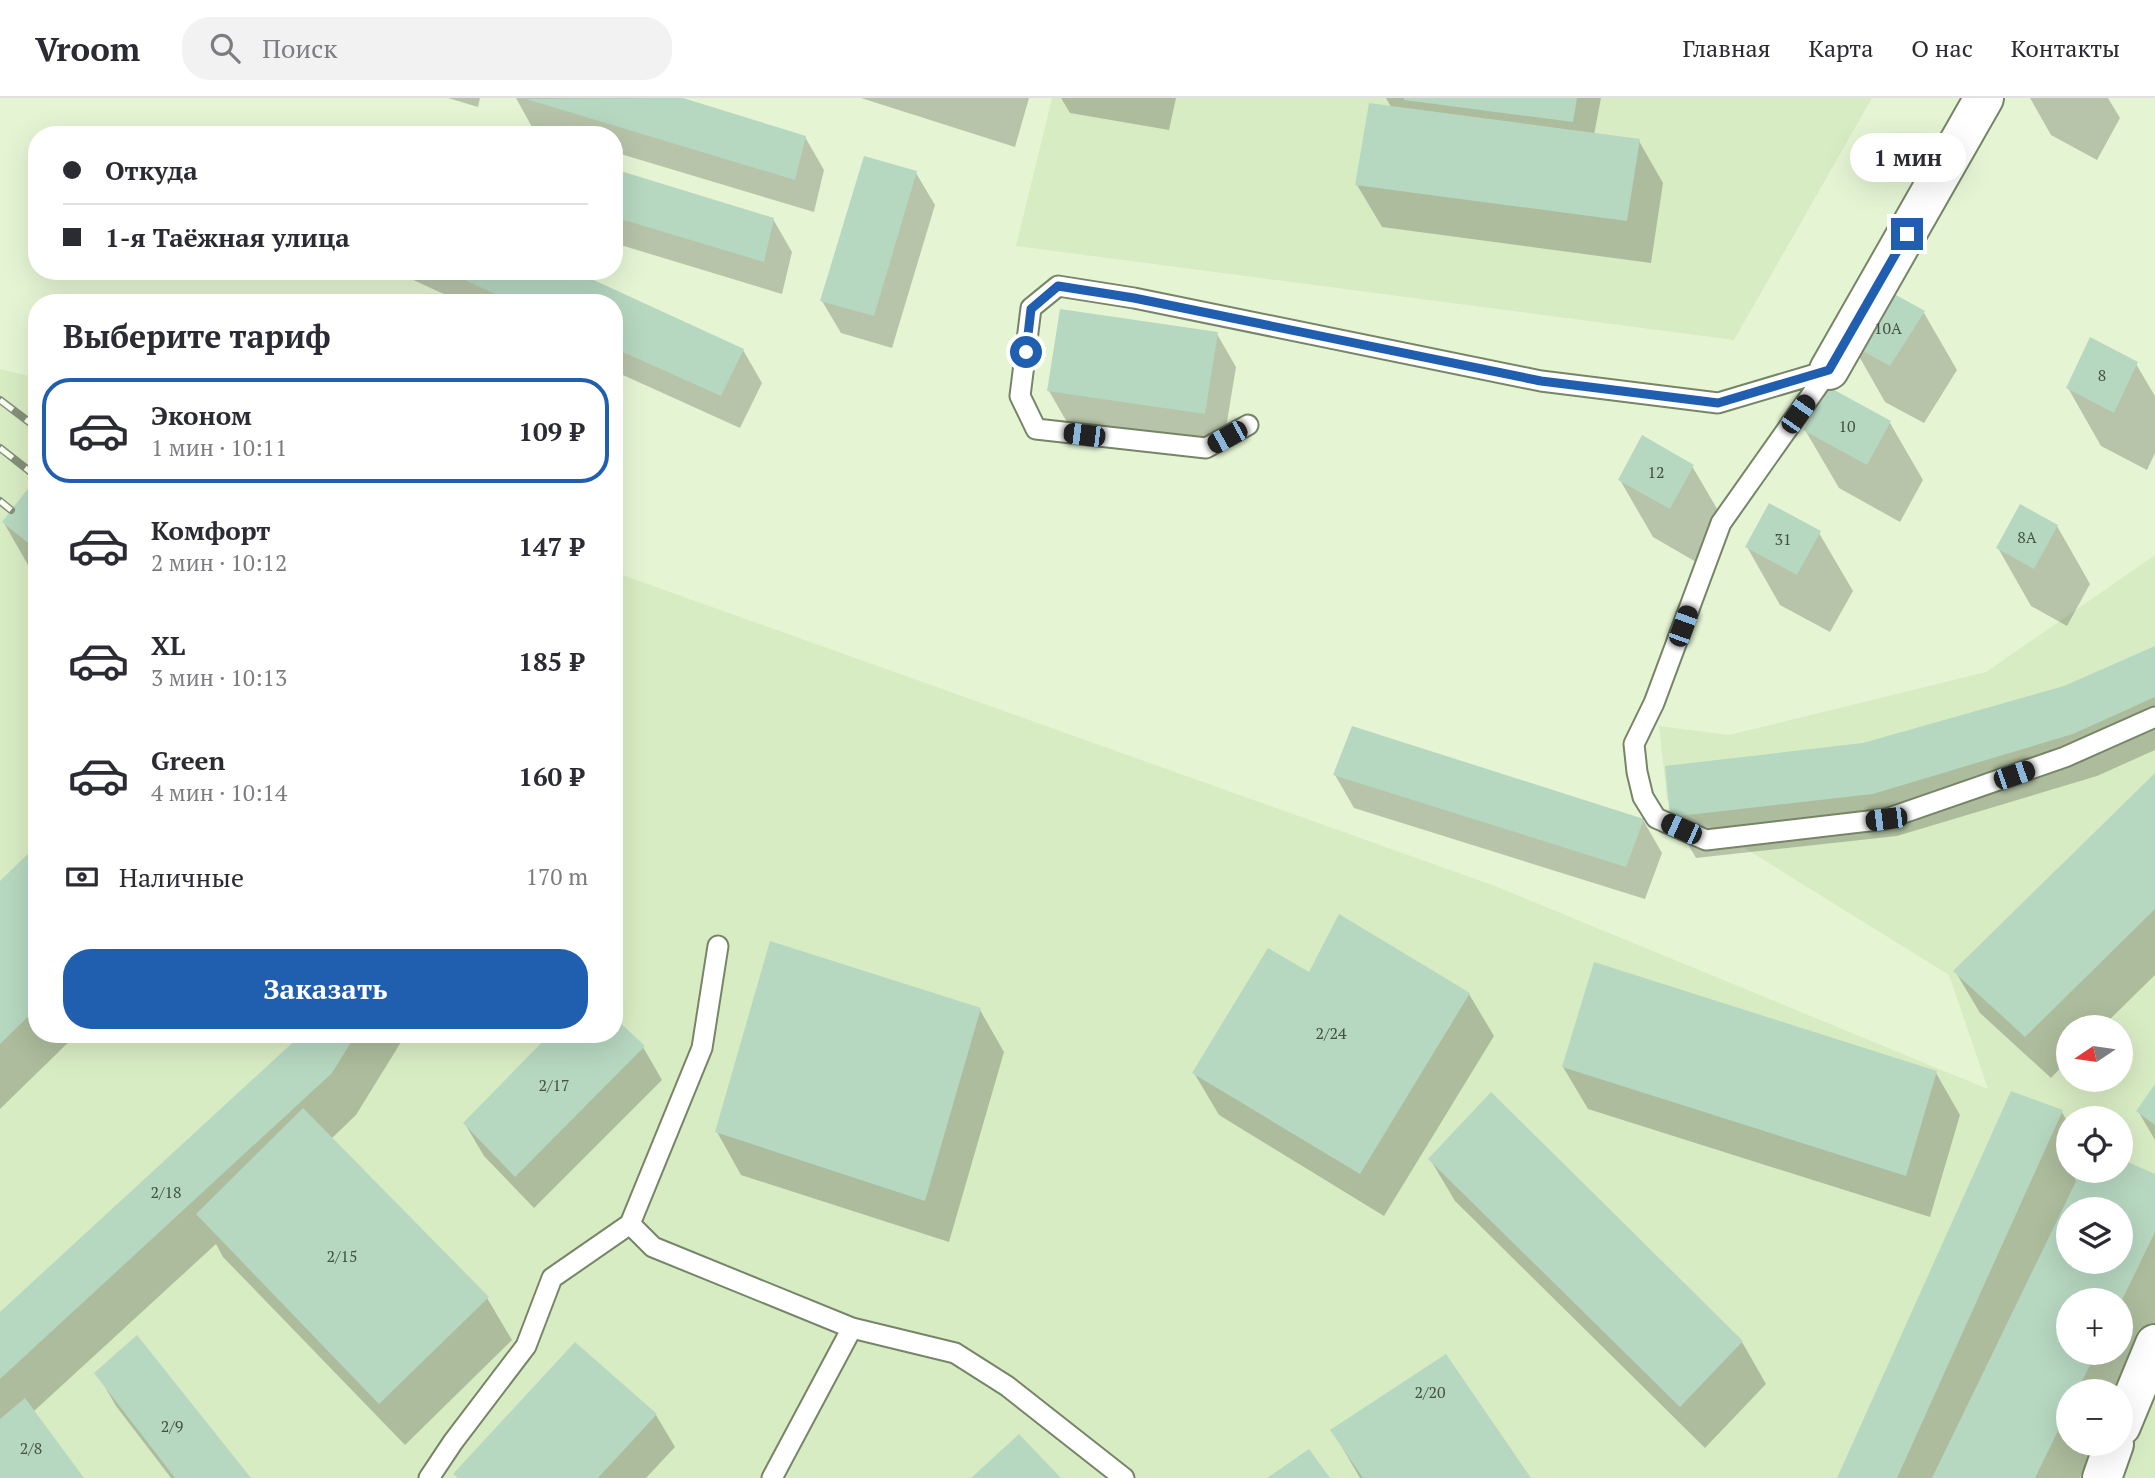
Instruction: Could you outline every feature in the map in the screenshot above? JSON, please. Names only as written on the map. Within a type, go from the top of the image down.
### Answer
[{"type":"street","points":[[1829,370],[1984,98]]},
{"type":"street","points":[[2133,1397],[2155,1344]]},
{"type":"street","points":[[2102,1478],[2110,1456]]},
{"type":"lane","points":[[1248,425],[1206,448],[1035,429],[1020,396],[1031,309],[1058,286],[1134,298],[1541,381],[1718,403],[1829,370]]},
{"type":"lane","points":[[1829,370],[1721,523],[1654,703],[1634,744],[1643,797],[1656,818],[1706,840],[1886,819],[2065,757],[2155,717]]},
{"type":"lane","points":[[429,1478],[526,1346],[552,1279],[630,1224],[702,1048],[718,946]]},
{"type":"lane","points":[[630,1224],[653,1247],[852,1328],[955,1353],[1007,1386],[1124,1478]]},
{"type":"lane","points":[[772,1478],[852,1328]]},
{"type":"shaded area","points":[[1052,98],[1872,98],[1734,340],[1016,246]]},
{"type":"shaded area","points":[[0,369],[28,376],[28,1043],[623,1043],[623,575],[1495,886],[1988,1089],[1949,975],[1667,800],[1659,726],[1729,735],[1986,672],[2155,555],[2155,1478],[0,1478]]},
{"type":"building","points":[[683,98],[806,136],[795,180],[623,128],[623,126],[526,99]]},
{"type":"building","points":[[1404,98],[1577,98],[1573,122]]},
{"type":"building","points":[[1369,103],[1640,139],[1627,221],[1355,185]]},
{"type":"building","points":[[864,156],[917,171],[874,316],[820,301]]},
{"type":"building","points":[[623,172],[774,218],[764,262],[623,220]]},
{"type":"building","points":[[465,280],[594,280],[744,349],[721,396],[623,352],[623,294],[495,294]]},
{"type":"building","points":[[1885,289],[1925,311],[1890,366],[1850,344]]},
{"type":"building","points":[[1060,309],[1218,332],[1205,414],[1047,391]]},
{"type":"building","points":[[2090,337],[2138,362],[2114,413],[2066,388]]},
{"type":"building","points":[[1827,386],[1891,421],[1867,465],[1803,430]]},
{"type":"building","points":[[1642,435],[1694,465],[1670,509],[1618,480]]},
{"type":"building","points":[[28,489],[28,543],[2,522]]},
{"type":"building","points":[[1769,503],[1821,531],[1797,575],[1745,547]]},
{"type":"building","points":[[2020,504],[2058,525],[2034,569],[1996,548]]},
{"type":"building","points":[[2155,646],[2155,697],[2073,734],[1873,794],[1670,817],[1665,766],[1863,743],[2064,686]]},
{"type":"building","points":[[1352,726],[1644,819],[1626,867],[1333,775]]},
{"type":"building","points":[[2155,773],[2155,909],[2025,1037],[1953,971]]},
{"type":"building","points":[[28,854],[28,1017],[0,1044],[0,881]]},
{"type":"building","points":[[1339,914],[1470,993],[1360,1174],[1192,1073],[1268,948],[1309,972]]},
{"type":"building","points":[[770,941],[981,1008],[925,1201],[715,1132]]},
{"type":"building","points":[[1594,962],[1937,1071],[1906,1176],[1562,1067]]},
{"type":"building","points":[[623,1025],[645,1046],[515,1177],[463,1123],[541,1043],[623,1043]]},
{"type":"building","points":[[292,1043],[350,1043],[332,1073],[0,1379],[0,1312]]},
{"type":"building","points":[[2155,1084],[2155,1125],[2136,1111]]},
{"type":"building","points":[[2011,1091],[2056,1107],[2056,1126],[1897,1478],[1837,1478]]},
{"type":"building","points":[[1491,1092],[1743,1341],[1680,1407],[1428,1159]]},
{"type":"building","points":[[303,1108],[489,1297],[379,1404],[196,1214]]},
{"type":"building","points":[[2133,1164],[2155,1174],[2155,1232],[2128,1288],[2056,1288],[2056,1365],[2090,1365],[2083,1379],[2056,1379],[2056,1435],[2035,1478],[1932,1478],[2056,1223],[2056,1274],[2133,1274],[2133,1197],[2068,1197],[2075,1183],[2133,1183]]},
{"type":"building","points":[[137,1335],[251,1478],[175,1478],[94,1373]]},
{"type":"building","points":[[575,1342],[657,1414],[598,1478],[458,1478],[453,1474]]},
{"type":"building","points":[[1446,1354],[1531,1478],[1363,1478],[1330,1430]]},
{"type":"building","points":[[25,1398],[84,1478],[0,1478],[0,1419]]},
{"type":"building","points":[[1019,1434],[1061,1478],[971,1478]]},
{"type":"building","points":[[1309,1449],[1330,1478],[1267,1478]]},
{"type":"railway","points":[[0,400],[28,421]]},
{"type":"railway","points":[[0,448],[28,470]]},
{"type":"railway","points":[[0,501],[11,510]]},
{"type":"route","points":[[1026,352],[1031,309],[1058,286],[1134,298],[1541,381],[1718,403],[1829,370],[1907,234]]}]
